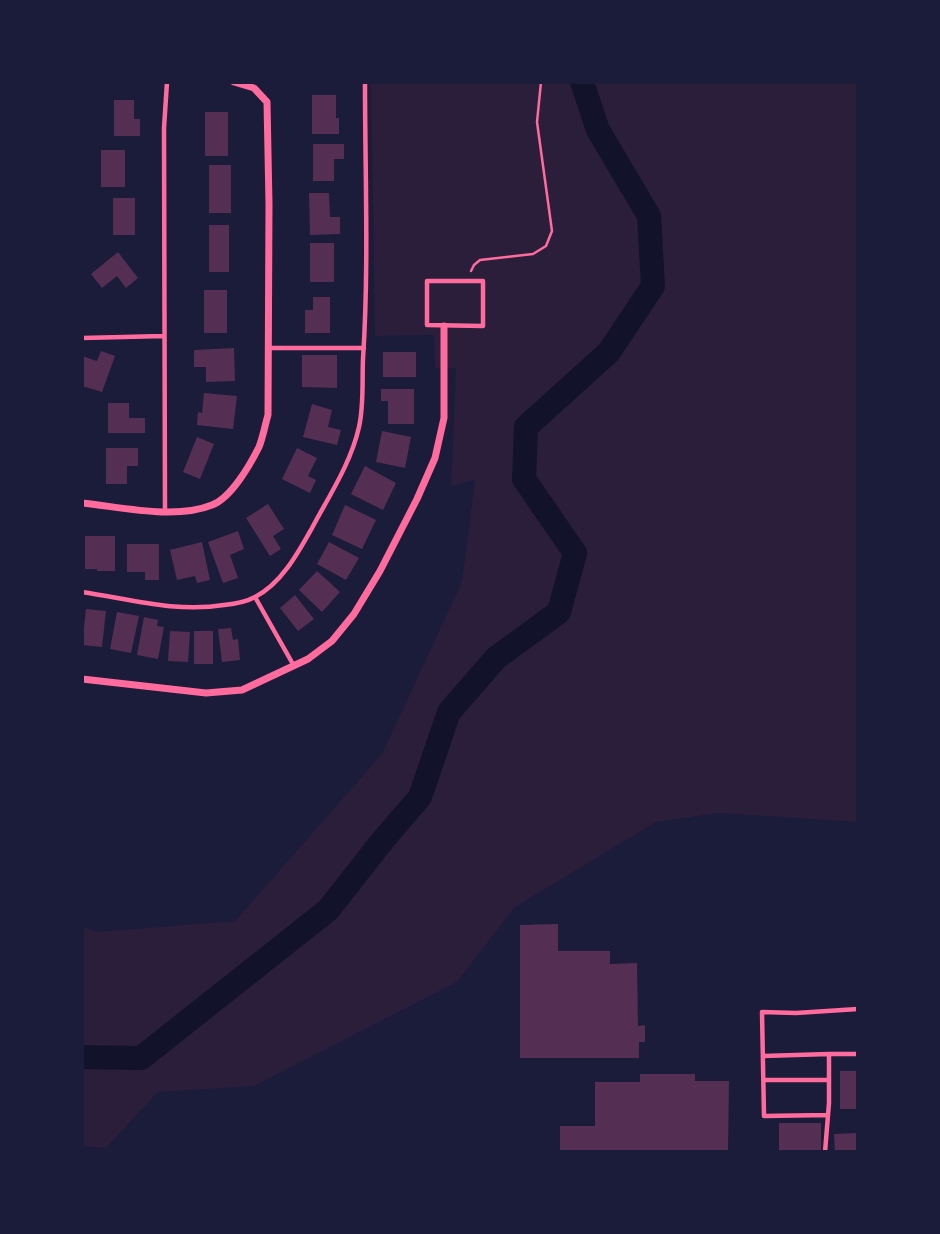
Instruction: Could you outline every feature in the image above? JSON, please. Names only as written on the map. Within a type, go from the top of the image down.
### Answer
[{"type":"street","points":[[82,503],[164,512],[195,510],[215,505],[229,492],[246,469],[260,444],[268,415],[267,102],[254,88],[234,82]]},
{"type":"street","points":[[82,679],[206,693],[242,690],[308,659],[332,641],[354,614],[380,572],[435,458],[444,418],[444,326]]},
{"type":"lane","points":[[164,512],[164,128],[167,82]]},
{"type":"lane","points":[[82,592],[190,608],[239,603],[255,597],[272,585],[289,566],[309,533],[353,446],[359,426],[364,348],[365,82]]},
{"type":"lane","points":[[428,281],[483,281],[483,326],[444,326],[427,325],[428,281]]},
{"type":"lane","points":[[82,338],[164,336]]},
{"type":"lane","points":[[269,348],[364,348]]},
{"type":"lane","points":[[255,597],[294,666]]},
{"type":"lane","points":[[828,1115],[764,1116],[762,1012],[858,1009]]},
{"type":"lane","points":[[825,1152],[829,1054]]},
{"type":"lane","points":[[763,1056],[858,1054]]},
{"type":"lane","points":[[764,1080],[829,1080]]},
{"type":"path","points":[[468,281],[474,265],[480,260],[533,254],[546,246],[552,231],[537,122],[541,82]]},
{"type":"shaded area","points":[[371,82],[858,82],[858,822],[718,813],[656,822],[515,907],[457,982],[254,1086],[158,1092],[106,1148],[82,1146],[82,926],[96,932],[235,921],[382,754],[462,582],[475,480],[451,486],[456,368],[435,368],[434,335],[375,336]]},
{"type":"building","points":[[312,95],[336,95],[339,134],[312,134]]},
{"type":"building","points":[[114,100],[134,100],[134,119],[140,119],[140,136],[114,136]]},
{"type":"building","points":[[205,112],[228,112],[228,156],[205,156]]},
{"type":"building","points":[[313,144],[344,144],[344,159],[334,159],[334,181],[313,181]]},
{"type":"building","points":[[101,150],[125,150],[125,187],[101,187]]},
{"type":"building","points":[[209,165],[231,165],[231,213],[209,213]]},
{"type":"building","points":[[309,193],[329,193],[330,217],[340,217],[340,234],[310,235]]},
{"type":"building","points":[[113,198],[135,198],[135,235],[113,235]]},
{"type":"building","points":[[209,225],[229,225],[229,272],[209,272]]},
{"type":"building","points":[[310,243],[334,243],[334,282],[310,282]]},
{"type":"building","points":[[118,252],[138,278],[126,288],[117,276],[102,288],[91,274]]},
{"type":"building","points":[[204,290],[227,290],[227,333],[204,333]]},
{"type":"building","points":[[313,297],[330,297],[330,333],[305,333],[305,310],[313,310]]},
{"type":"building","points":[[234,348],[235,381],[206,382],[206,367],[194,367],[194,350]]},
{"type":"building","points":[[101,351],[115,356],[102,392],[82,386],[82,356],[97,361]]},
{"type":"building","points":[[383,352],[416,352],[416,377],[383,377]]},
{"type":"building","points":[[302,355],[337,355],[337,388],[302,387]]},
{"type":"building","points":[[381,389],[414,389],[414,424],[388,424],[388,401],[381,401]]},
{"type":"building","points":[[204,393],[237,396],[233,429],[197,425],[198,412],[202,413]]},
{"type":"building","points":[[108,403],[129,403],[129,418],[145,418],[145,433],[108,433]]},
{"type":"building","points":[[312,404],[332,410],[328,427],[341,430],[337,445],[303,437]]},
{"type":"building","points":[[382,431],[411,437],[405,468],[376,462]]},
{"type":"building","points":[[197,437],[214,444],[200,479],[183,472]]},
{"type":"building","points":[[106,448],[138,448],[138,466],[127,466],[127,484],[106,484]]},
{"type":"building","points":[[297,448],[317,458],[308,476],[316,480],[310,493],[282,479]]},
{"type":"building","points":[[365,466],[396,483],[383,510],[351,494]]},
{"type":"building","points":[[268,504],[284,529],[273,536],[281,549],[270,556],[246,518]]},
{"type":"building","points":[[345,505],[376,520],[362,549],[332,535]]},
{"type":"building","points":[[238,531],[244,549],[230,555],[238,578],[223,583],[208,542]]},
{"type":"building","points":[[85,536],[115,536],[115,571],[85,569]]},
{"type":"building","points":[[202,542],[210,580],[197,583],[195,576],[177,580],[170,550]]},
{"type":"building","points":[[329,542],[359,558],[346,580],[317,564]]},
{"type":"building","points":[[127,544],[159,544],[159,580],[145,580],[145,572],[127,572]]},
{"type":"building","points":[[317,571],[340,592],[322,612],[299,590]]},
{"type":"building","points":[[295,595],[314,619],[298,631],[280,608]]},
{"type":"building","points":[[86,609],[106,611],[102,647],[82,645]]},
{"type":"building","points":[[117,612],[139,616],[131,653],[110,649]]},
{"type":"building","points":[[144,617],[158,620],[157,626],[164,627],[158,659],[137,655]]},
{"type":"building","points":[[231,628],[233,640],[238,639],[240,660],[222,662],[218,629]]},
{"type":"building","points":[[170,631],[190,632],[188,662],[168,661]]},
{"type":"building","points":[[194,631],[213,631],[213,664],[194,664]]},
{"type":"building","points":[[558,924],[558,951],[610,951],[610,964],[637,963],[638,1026],[645,1025],[645,1042],[639,1042],[639,1058],[520,1058],[520,925]]},
{"type":"building","points":[[840,1071],[858,1071],[858,1109],[840,1109]]},
{"type":"building","points":[[640,1074],[695,1074],[695,1081],[729,1081],[728,1152],[560,1152],[560,1126],[595,1126],[595,1082],[640,1082]]},
{"type":"building","points":[[779,1123],[821,1123],[821,1152],[779,1152]]},
{"type":"building","points":[[858,1133],[858,1152],[835,1152],[834,1134]]},
{"type":"waterway","points":[[82,1057],[141,1058],[328,910],[420,797],[449,712],[496,658],[559,612],[575,553],[524,479],[526,427],[609,352],[653,286],[649,216],[598,130],[582,82]]}]
